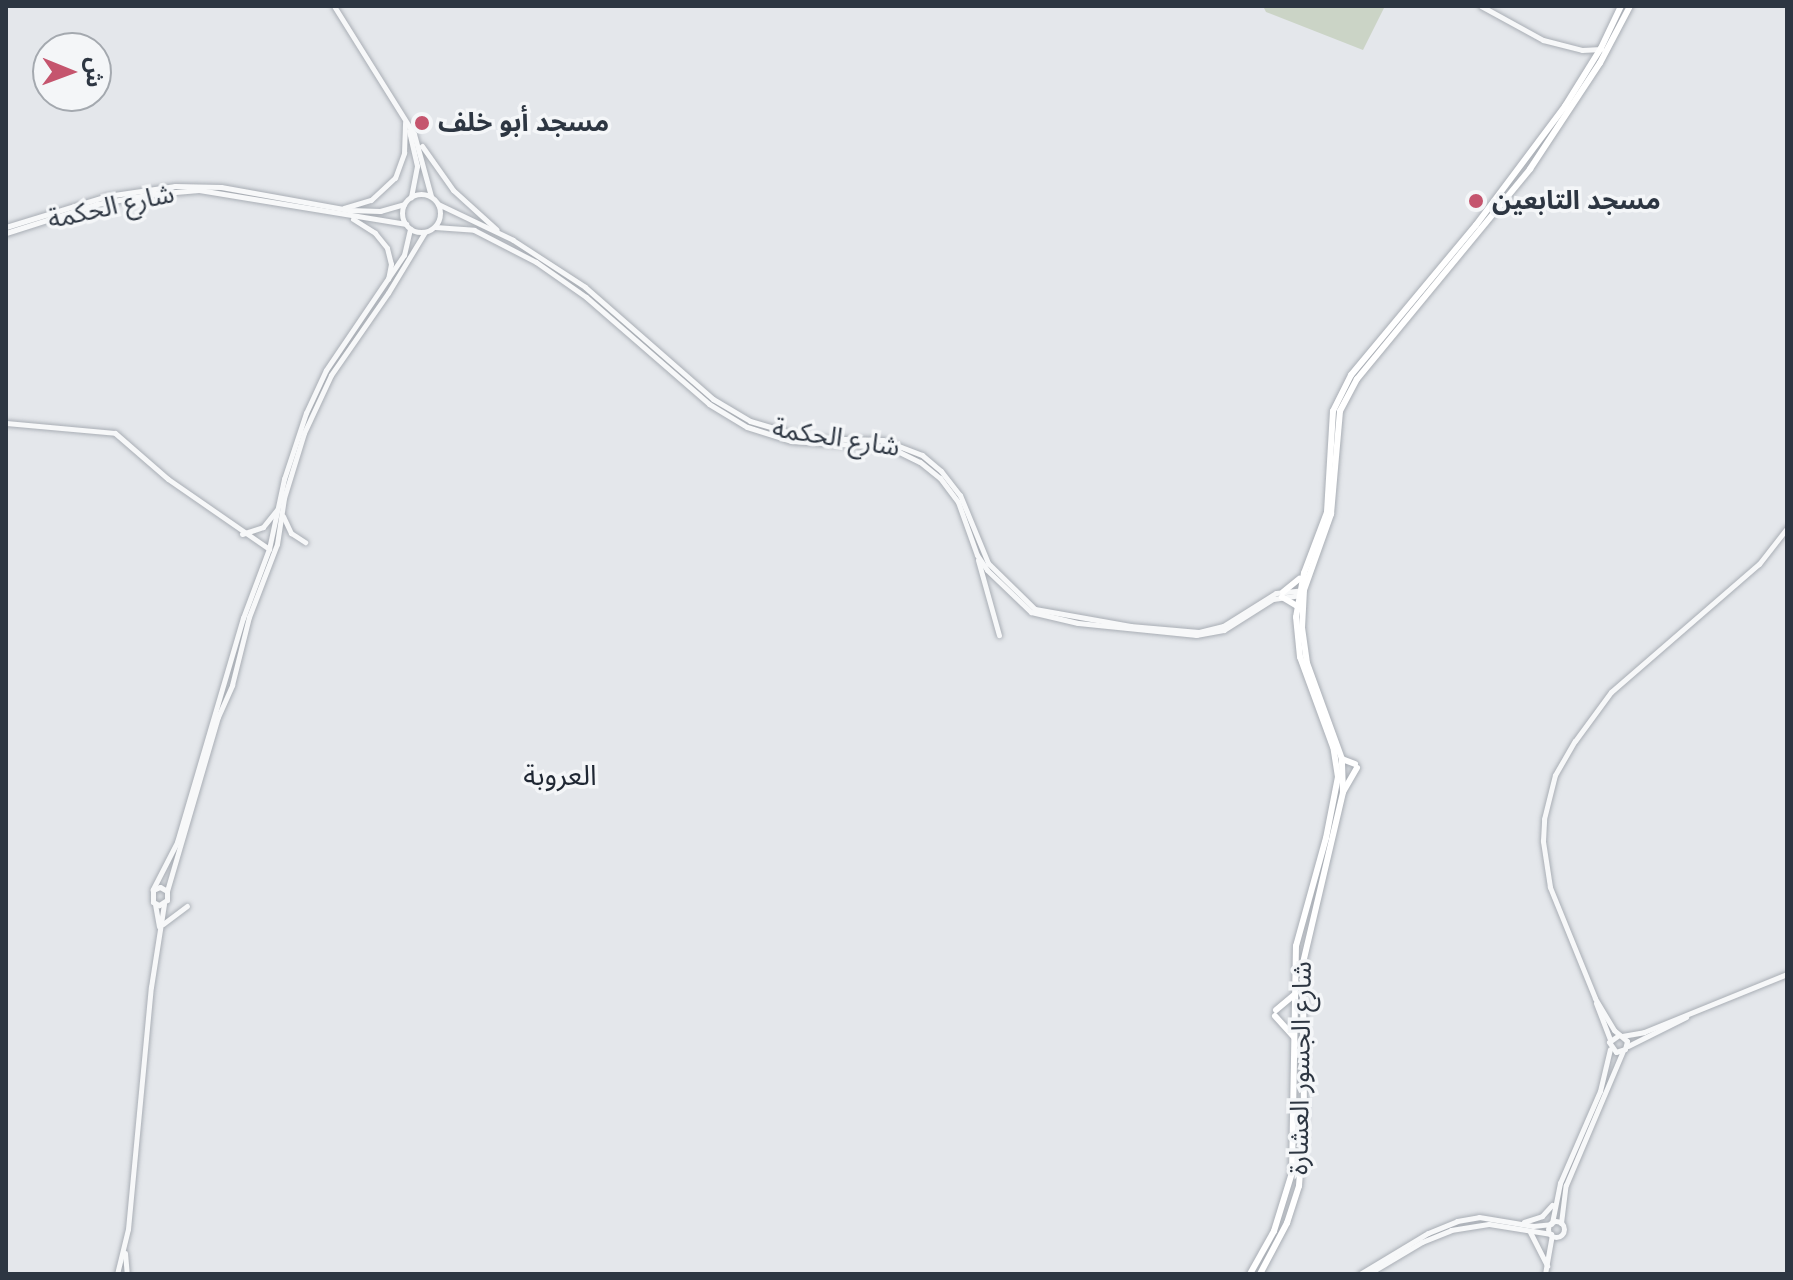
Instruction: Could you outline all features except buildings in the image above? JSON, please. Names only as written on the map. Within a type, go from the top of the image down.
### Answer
[{"type":"main road","name":"شارع الجسور العشارة","points":[[1260,1274],[1287,1223],[1299,1186],[1304,1118],[1304,950],[1343,792],[1342,759],[1307,663],[1302,628],[1304,573],[1325,519],[1332,418],[1345,384],[1568,108],[1621,6]]},
{"type":"main road","name":"شارع الجسور العشارة","points":[[1250,1274],[1277,1223],[1292,1173],[1294,995],[1298,936],[1326,838],[1338,777],[1333,747],[1300,657],[1297,606],[1331,514],[1337,426],[1347,396],[1506,199],[1568,108],[1630,6]]},
{"type":"main road","points":[[1297,606],[1282,594],[1304,573]]},
{"type":"main road","points":[[1342,759],[1356,766],[1343,792]]},
{"type":"main road","points":[[1294,995],[1275,1013],[1295,1037]]},
{"type":"main road","points":[[1294,1016],[1303,1018]]},
{"type":"street","points":[[334,6],[453,190],[504,236]]},
{"type":"street","points":[[1481,6],[1543,40],[1582,50],[1601,48]]},
{"type":"street","points":[[1582,50],[1593,63]]},
{"type":"street","points":[[404,118],[417,158],[411,197]]},
{"type":"street","points":[[340,209],[371,200],[389,185],[403,160],[404,118]]},
{"type":"street","points":[[242,534],[263,527],[280,511],[294,462],[321,394],[425,232],[435,227],[441,214],[431,196],[414,134]]},
{"type":"street","name":"شارع الحكمة","points":[[6,230],[107,196],[175,186],[221,187],[340,209],[380,211],[404,204]]},
{"type":"street","name":"شارع الحكمة","points":[[6,230],[84,207],[182,191],[228,193],[408,227]]},
{"type":"street","points":[[117,1274],[125,1244],[151,987],[164,904],[218,717],[232,685],[249,617],[273,546],[297,439],[326,370],[404,255],[408,227],[402,215],[404,204],[421,193],[431,196]]},
{"type":"street","name":"شارع الحكمة","points":[[438,204],[504,236],[585,287],[713,399],[750,421],[797,436],[883,440],[922,455],[941,471],[960,495],[988,563],[1035,609],[1092,620],[1199,632],[1223,626],[1257,602],[1282,594],[1301,593]]},
{"type":"street","points":[[349,216],[375,233],[387,248],[391,264],[387,283]]},
{"type":"street","points":[[408,227],[425,232]]},
{"type":"street","name":"شارع الحكمة","points":[[435,227],[474,230],[536,262],[586,297],[709,404],[747,427],[791,441],[889,447],[909,455],[940,478],[958,502],[977,555],[1021,606],[1041,617],[1176,635],[1211,634],[1282,594]]},
{"type":"street","points":[[6,423],[115,433],[160,473],[242,534],[257,543],[273,546]]},
{"type":"street","points":[[280,511],[291,533],[305,542]]},
{"type":"street","points":[[1545,1274],[1554,1236],[1555,1201],[1600,1091],[1611,1048],[1595,998],[1550,887],[1543,830],[1555,775],[1575,741],[1611,692],[1759,564],[1787,528]]},
{"type":"street","points":[[160,932],[155,904],[150,897],[177,842],[243,618],[273,546]]},
{"type":"street","points":[[977,555],[999,635]]},
{"type":"street","points":[[153,890],[160,887],[167,891]]},
{"type":"street","points":[[155,904],[164,904]]},
{"type":"street","points":[[162,924],[187,906]]},
{"type":"street","points":[[1610,1040],[1621,1035],[1639,1034],[1787,974]]},
{"type":"street","points":[[1368,1274],[1422,1242],[1451,1230],[1489,1224],[1554,1236],[1564,1231],[1561,1223],[1566,1185],[1625,1049],[1621,1035],[1595,998]]},
{"type":"street","points":[[1611,1048],[1625,1049],[1687,1016]]},
{"type":"street","points":[[1519,1223],[1542,1216],[1555,1201]]},
{"type":"street","points":[[1360,1274],[1428,1233],[1457,1221],[1479,1217],[1519,1223],[1561,1223]]},
{"type":"street","points":[[1530,1231],[1547,1266]]},
{"type":"street","points":[[125,1244],[127,1274]]},
{"type":"green space","points":[[1263,6],[1385,6],[1363,50],[1266,12]]},
{"type":"place","name":"مسجد أبو خلف","points":[[422,123]]},
{"type":"place","name":"مسجد التابعين","points":[[1476,201]]},
{"type":"district","name":"العروبة","points":[[560,776]]}]
